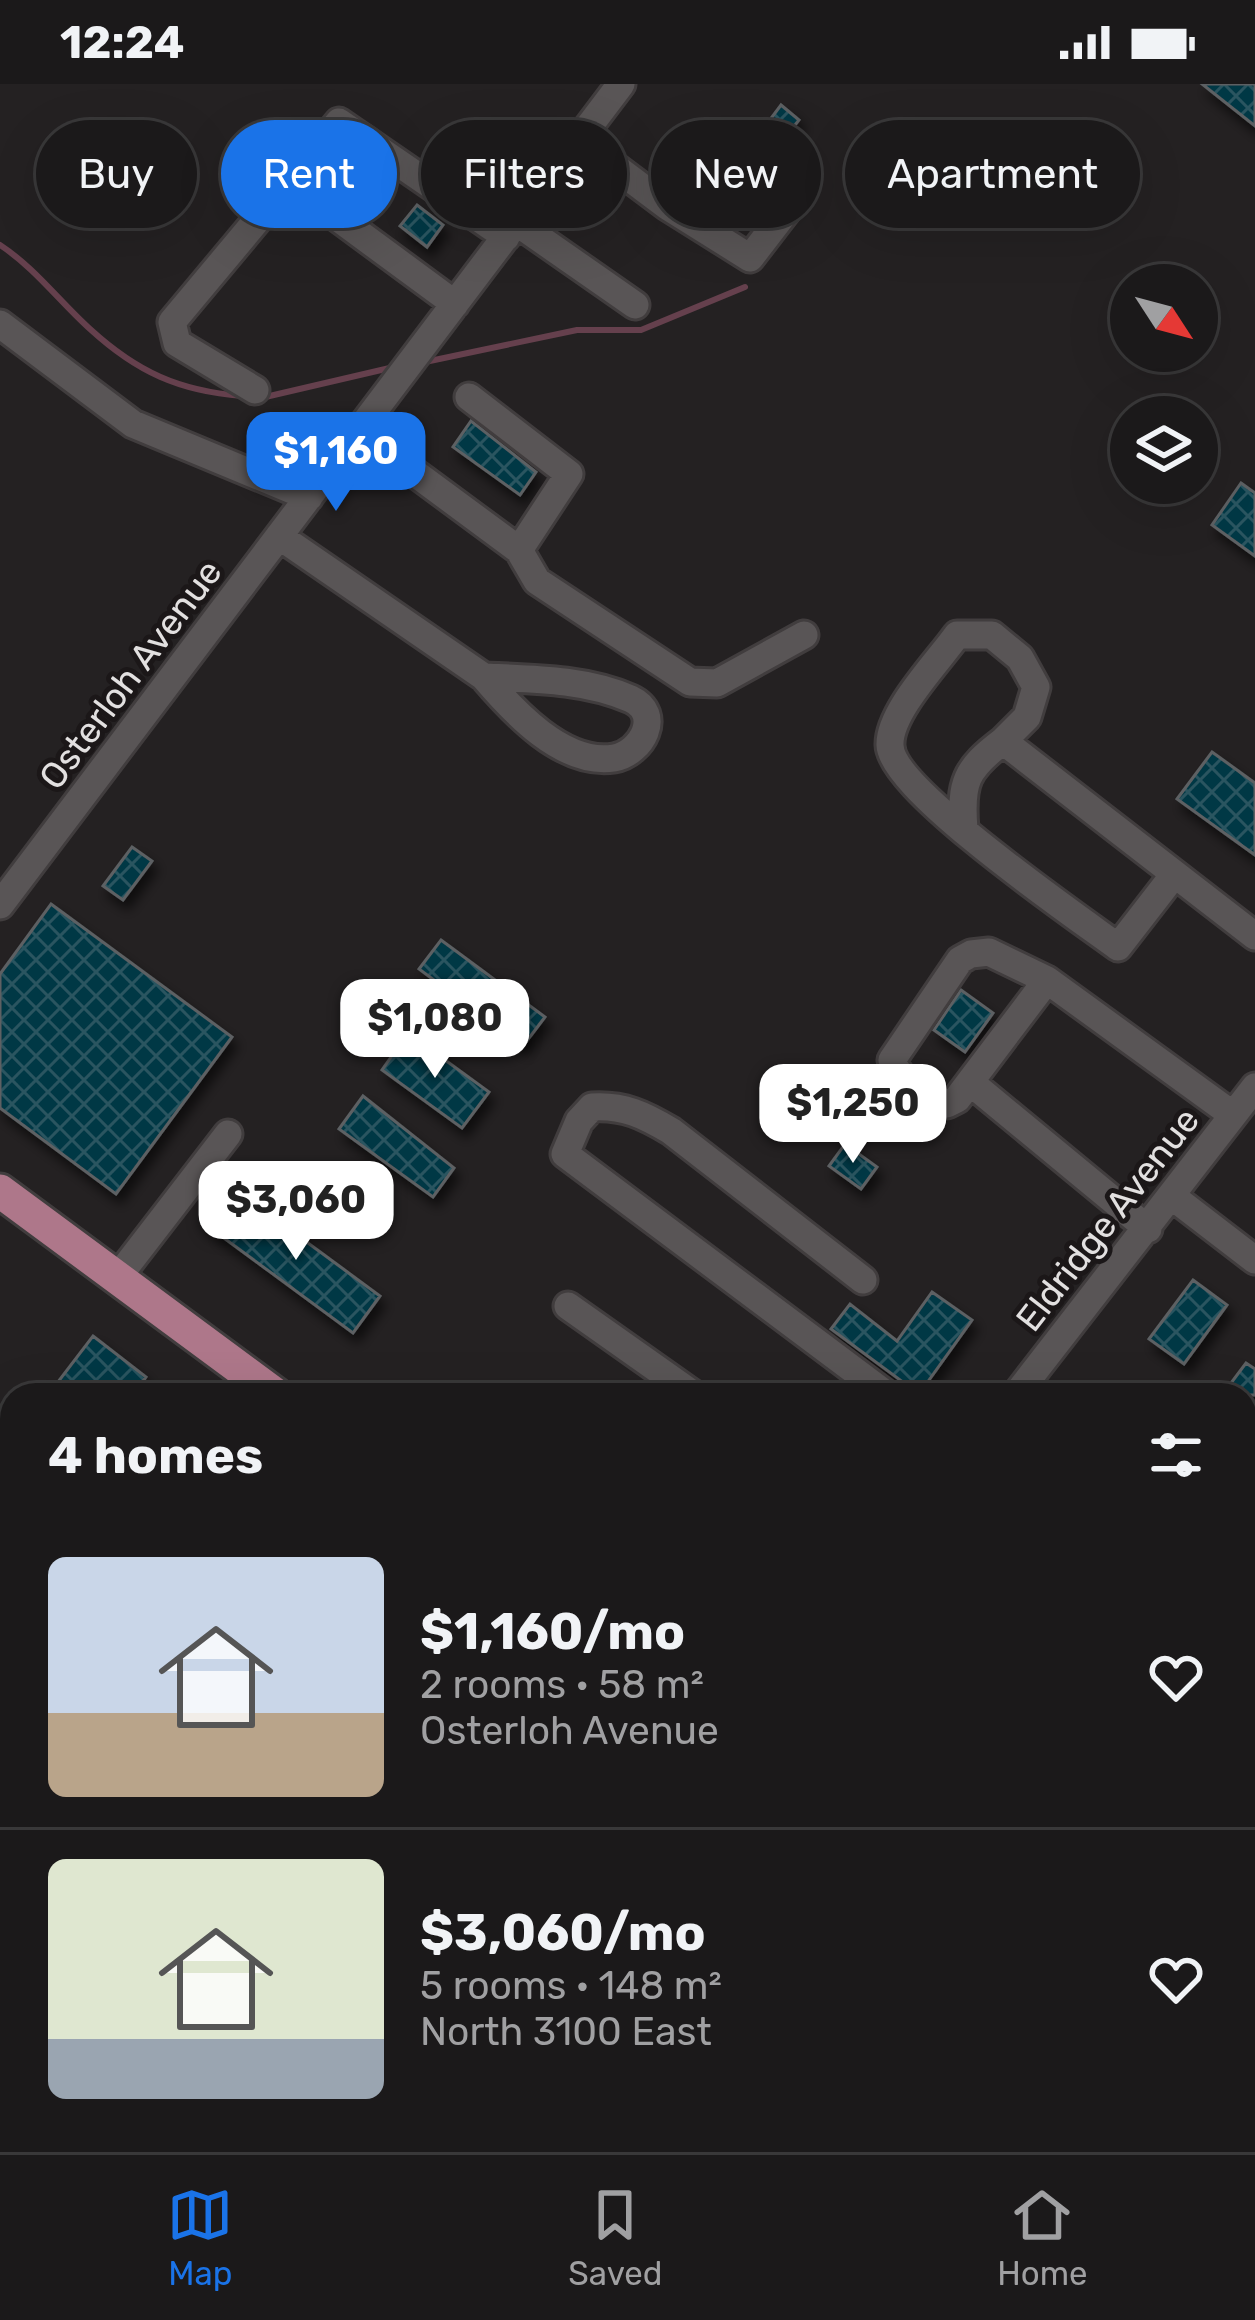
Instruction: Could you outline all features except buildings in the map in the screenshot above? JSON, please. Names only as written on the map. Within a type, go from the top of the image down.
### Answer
[{"type":"main road","points":[[0,1191],[260,1383]]},
{"type":"street","name":"Osterloh Avenue","points":[[594,120],[621,84]]},
{"type":"street","points":[[722,136],[800,193],[749,259],[668,206],[722,136]]},
{"type":"street","points":[[397,158],[635,305]]},
{"type":"street","points":[[249,228],[172,322],[177,343],[256,390]]},
{"type":"street","points":[[352,228],[455,304]]},
{"type":"street","name":"Osterloh Avenue","points":[[0,905],[511,230]]},
{"type":"street","points":[[0,324],[133,424],[309,497]]},
{"type":"street","points":[[469,397],[569,474],[519,550]]},
{"type":"street","points":[[358,431],[519,550],[537,581],[690,682],[717,683],[804,634]]},
{"type":"street","points":[[279,536],[484,677],[511,709],[559,744],[584,756],[614,758],[644,738],[645,709],[632,699],[565,681],[484,677]]},
{"type":"street","points":[[964,829],[964,783],[976,761],[1027,718],[1036,687],[1020,658],[992,634],[957,635],[893,723],[890,750],[904,776],[964,829],[1002,862],[1118,947],[1173,876]]},
{"type":"street","points":[[1003,741],[1255,936]]},
{"type":"street","points":[[1047,980],[957,1099],[946,1104],[929,1097],[896,1071],[892,1060],[960,960],[989,952],[1047,980],[1233,1115]]},
{"type":"street","points":[[970,1082],[1148,1229]]},
{"type":"street","name":"Eldridge Avenue","points":[[1026,1383],[1255,1087]]},
{"type":"street","points":[[863,1280],[671,1131],[638,1112],[592,1107],[579,1121],[566,1154],[871,1383]]},
{"type":"street","points":[[117,1278],[228,1134]]},
{"type":"street","points":[[1173,1197],[1255,1259]]},
{"type":"street","points":[[568,1306],[677,1383]]},
{"type":"waterway","points":[[0,245],[90,329],[142,368],[179,384],[242,396]]},
{"type":"waterway","points":[[425,362],[577,330],[641,330],[745,287]]},
{"type":"waterway","points":[[261,398],[394,367]]}]
